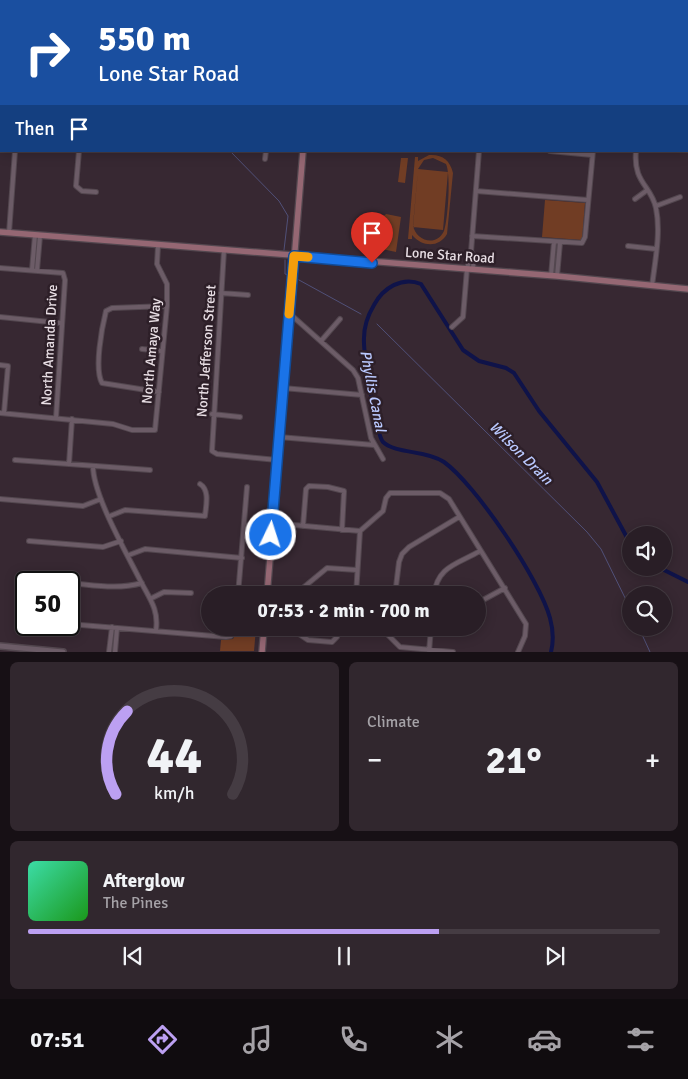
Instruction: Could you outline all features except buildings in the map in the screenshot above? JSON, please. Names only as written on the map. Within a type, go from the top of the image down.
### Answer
[{"type":"main road","points":[[268,586],[303,152]]},
{"type":"main road","name":"Lone Star Road","points":[[0,232],[688,288]]},
{"type":"main road","points":[[262,652],[263,636]]},
{"type":"street","points":[[9,233],[15,152]]},
{"type":"street","points":[[79,152],[76,186],[79,190],[96,192]]},
{"type":"street","points":[[265,159],[266,152]]},
{"type":"street","points":[[452,327],[463,317],[472,252],[479,152]]},
{"type":"street","points":[[472,236],[582,243],[585,237],[593,153],[572,152]]},
{"type":"street","points":[[636,152],[635,164],[646,191],[656,206],[658,226],[652,286]]},
{"type":"street","points":[[476,191],[588,200]]},
{"type":"street","points":[[636,198],[646,191]]},
{"type":"street","points":[[656,206],[680,197]]},
{"type":"street","points":[[0,268],[34,270],[37,235]]},
{"type":"street","points":[[554,242],[554,276]]},
{"type":"street","points":[[554,276],[560,243]]},
{"type":"street","name":"North Amaya Way","points":[[72,420],[113,424],[132,430],[155,430],[161,351],[167,306],[167,284],[157,264],[158,246]]},
{"type":"street","points":[[628,246],[656,249]]},
{"type":"street","name":"North Jefferson Street","points":[[224,250],[212,414],[211,441],[214,453],[277,460]]},
{"type":"street","name":"North Amanda Drive","points":[[34,270],[62,273],[64,280],[60,323],[56,418]]},
{"type":"street","points":[[221,293],[248,295]]},
{"type":"street","points":[[159,392],[102,383],[98,371],[106,311],[112,308],[167,306]]},
{"type":"street","points":[[289,313],[353,370],[358,378],[374,445],[383,459]]},
{"type":"street","points":[[0,317],[60,323]]},
{"type":"street","points":[[321,342],[340,318]]},
{"type":"street","points":[[142,349],[161,351]]},
{"type":"street","points":[[0,365],[8,366],[2,413],[72,420],[68,464]]},
{"type":"street","points":[[283,388],[362,395]]},
{"type":"street","points":[[212,414],[240,416]]},
{"type":"street","points":[[279,437],[374,445]]},
{"type":"street","points":[[14,460],[150,470]]},
{"type":"street","points":[[93,466],[93,480],[101,499],[142,583],[152,598],[156,611],[156,630]]},
{"type":"street","points":[[110,516],[124,510],[205,516],[206,494],[204,486],[200,484]]},
{"type":"street","points":[[303,526],[306,489],[309,486],[316,486],[344,491],[342,530]]},
{"type":"street","points":[[239,586],[247,488]]},
{"type":"street","points":[[272,523],[360,531],[383,511],[386,498],[390,493],[399,491],[440,493],[449,499],[526,624],[525,636],[518,652]]},
{"type":"street","points":[[0,499],[83,506],[101,499]]},
{"type":"street","points":[[397,586],[402,554],[409,547],[459,517]]},
{"type":"street","points":[[356,586],[360,531]]},
{"type":"street","points":[[29,541],[102,547],[121,541]]},
{"type":"street","points":[[129,555],[145,549],[242,558]]},
{"type":"street","points":[[436,586],[437,578],[444,570],[480,551]]},
{"type":"street","points":[[305,586],[327,568],[357,570]]},
{"type":"street","points":[[80,585],[110,588],[142,583]]},
{"type":"street","points":[[486,598],[505,588]]},
{"type":"street","points":[[152,598],[164,592],[191,593]]},
{"type":"street","points":[[80,625],[201,634]]},
{"type":"street","points":[[109,652],[112,627]]},
{"type":"street","points":[[115,652],[117,628]]},
{"type":"street","points":[[302,636],[308,640],[332,642],[337,636]]},
{"type":"street","points":[[389,636],[400,647],[453,652]]},
{"type":"street","points":[[429,651],[430,636]]},
{"type":"street","points":[[0,646],[63,652]]},
{"type":"shaded area","points":[[429,155],[442,157],[448,161],[453,173],[447,234],[444,239],[435,244],[425,244],[412,235],[412,239],[408,239],[415,157],[418,157],[418,161]],"holes":[[[433,158],[446,164],[448,172],[418,169],[424,160]],[[448,173],[448,208],[444,231],[440,236],[431,241],[418,235],[414,227],[443,230]]]},
{"type":"shaded area","points":[[401,158],[408,158],[405,183],[398,182]]},
{"type":"shaded area","points":[[545,200],[585,203],[582,240],[542,237]]},
{"type":"shaded area","points":[[386,214],[401,217],[396,252],[382,249],[384,216]]},
{"type":"shaded area","points":[[235,636],[255,636],[254,651],[220,651],[221,640],[233,639]]},
{"type":"waterway","name":"Wilson Drain","points":[[231,152],[279,201],[288,216],[284,250]]},
{"type":"waterway","name":"Wilson Drain","points":[[285,260],[285,274],[289,275]]},
{"type":"waterway","name":"Wilson Drain","points":[[299,280],[361,314]]},
{"type":"waterway","name":"Phyllis Canal","points":[[551,652],[552,626],[544,601],[520,558],[489,511],[457,473],[444,462],[437,458],[389,446],[383,442],[380,436],[370,392],[364,338],[368,317],[382,293],[400,283],[414,282],[421,284],[463,350],[479,361],[506,368],[514,373],[539,411],[597,482],[622,528]]},
{"type":"waterway","name":"Wilson Drain","points":[[377,324],[587,532],[601,549],[622,592]]},
{"type":"waterway","name":"Phyllis Canal","points":[[672,574],[688,582]]},
{"type":"waterway","name":"Wilson Drain","points":[[643,636],[650,652]]},
{"type":"slow traffic","points":[[289,314],[294,256],[308,257]]},
{"type":"route","points":[[271,535],[294,256],[372,263]]}]
